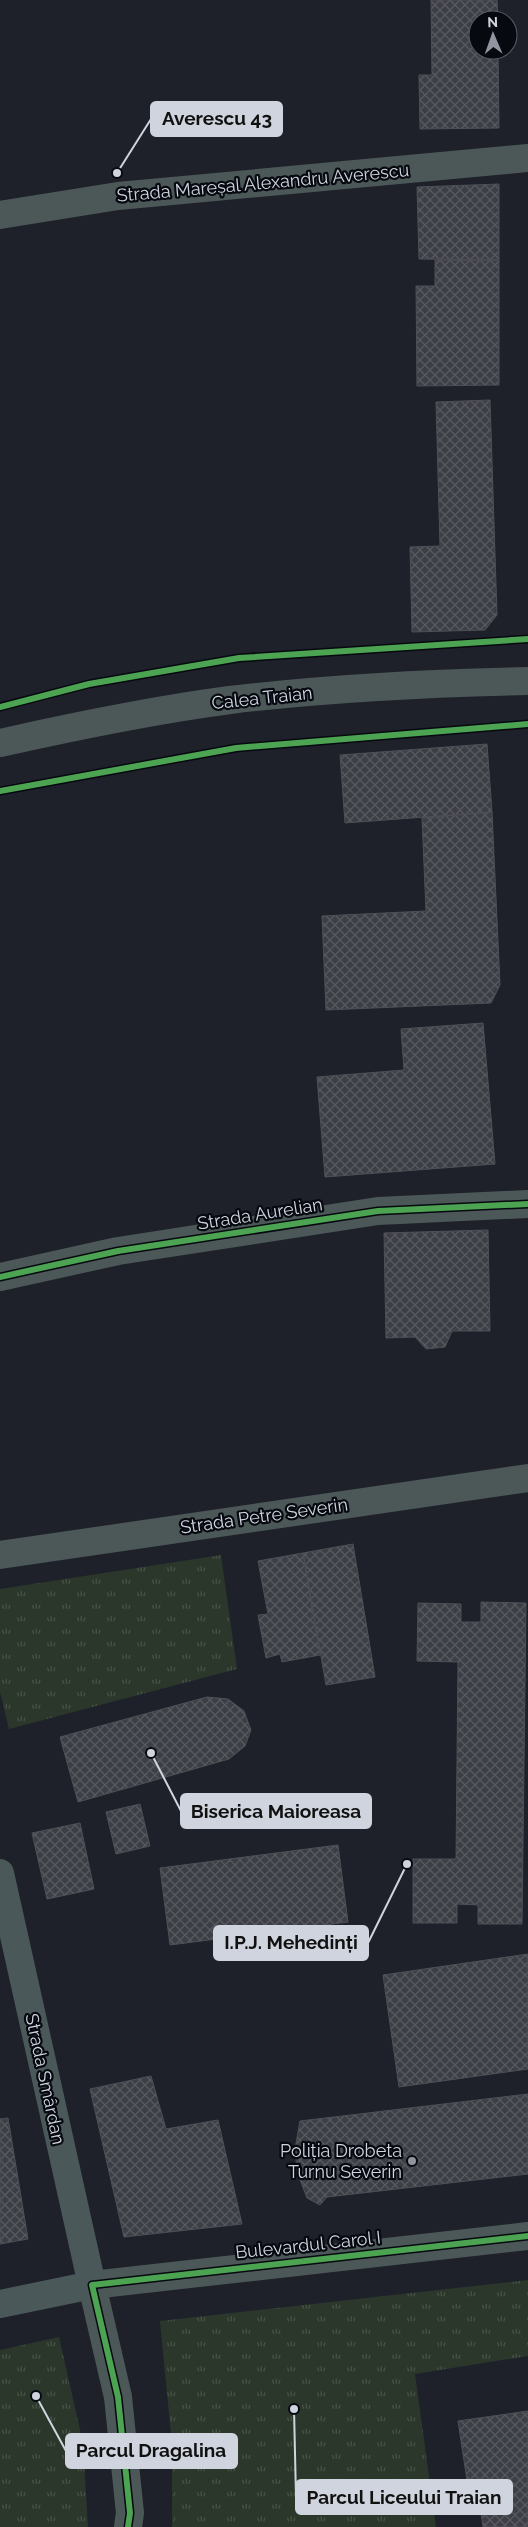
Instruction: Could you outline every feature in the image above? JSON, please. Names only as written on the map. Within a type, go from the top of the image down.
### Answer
[{"type":"main road","name":"Strada Smârdan","points":[[0,1873],[92,2285]]},
{"type":"main road","name":"Bulevardul Carol I","points":[[0,2304],[92,2285]]},
{"type":"street","name":"Strada Mareșal Alexandru Averescu","points":[[0,215],[118,196],[528,158]]},
{"type":"street","name":"Calea Traian","points":[[0,742],[230,700],[388,685],[528,681]]},
{"type":"street","name":"Strada Aurelian","points":[[0,1277],[118,1250],[378,1211],[528,1204]]},
{"type":"street","name":"Strada Petre Severin","points":[[0,1554],[528,1478]]},
{"type":"street","name":"Bulevardul Carol I","points":[[92,2285],[528,2236]]},
{"type":"street","points":[[92,2285],[118,2397],[130,2513],[128,2527]]},
{"type":"green space","points":[[221,1555],[237,1669],[9,1729],[0,1692],[0,1589]]},
{"type":"green space","points":[[528,2280],[528,2356],[415,2374],[436,2527],[172,2527],[172,2445],[160,2321]]},
{"type":"green space","points":[[59,2337],[83,2443],[88,2527],[0,2527],[0,2350]]},
{"type":"building","points":[[431,0],[497,0],[498,10],[468,10],[468,60],[498,60],[499,128],[420,129],[419,75],[432,75]]},
{"type":"building","points":[[499,184],[499,260],[419,259],[417,187]]},
{"type":"building","points":[[435,260],[499,260],[499,385],[417,386],[416,286],[435,286]]},
{"type":"building","points":[[490,400],[497,615],[485,630],[412,632],[410,547],[440,546],[436,402]]},
{"type":"building","points":[[487,744],[492,812],[345,823],[340,755]]},
{"type":"building","points":[[492,812],[500,985],[491,1003],[326,1010],[322,916],[426,911],[422,818]]},
{"type":"building","points":[[483,1023],[495,1164],[325,1177],[317,1077],[404,1070],[401,1029]]},
{"type":"building","points":[[488,1230],[490,1331],[452,1331],[445,1347],[426,1349],[415,1337],[386,1338],[384,1233]]},
{"type":"building","points":[[353,1544],[375,1677],[326,1685],[303,1553]]},
{"type":"building","points":[[303,1553],[320,1655],[282,1662],[280,1654],[266,1658],[258,1615],[268,1614],[258,1561]]},
{"type":"building","points":[[481,1602],[526,1603],[522,1924],[478,1924],[478,1905],[457,1904],[457,1923],[413,1923],[413,1859],[456,1859],[458,1662],[417,1661],[418,1603],[461,1604],[461,1622],[481,1622]]},
{"type":"building","points":[[207,1697],[228,1699],[244,1711],[251,1730],[245,1746],[229,1759],[78,1802],[60,1737]]},
{"type":"building","points":[[140,1804],[150,1846],[116,1854],[106,1812]]},
{"type":"building","points":[[80,1823],[94,1889],[47,1899],[32,1833]]},
{"type":"building","points":[[338,1845],[348,1922],[170,1945],[160,1868]]},
{"type":"building","points":[[528,1954],[528,2069],[399,2087],[383,1975]]},
{"type":"building","points":[[151,2076],[166,2129],[218,2120],[242,2224],[124,2237],[90,2089]]},
{"type":"building","name":"Poliția Drobeta Turnu Severin","points":[[528,2094],[528,2174],[327,2197],[320,2205],[307,2198],[297,2172],[295,2149],[300,2121]]},
{"type":"building","points":[[8,2118],[28,2239],[0,2244],[0,2119]]},
{"type":"building","points":[[528,2411],[528,2527],[483,2527],[477,2486],[468,2487],[458,2421]]},
{"type":"cycle path","points":[[0,707],[89,684],[239,658],[528,639]]},
{"type":"cycle path","points":[[0,791],[236,748],[528,724]]},
{"type":"cycle path","points":[[0,1277],[118,1251],[378,1211],[528,1204]]},
{"type":"cycle path","points":[[128,2527],[130,2513],[118,2397],[92,2285],[528,2236]]},
{"type":"place","name":"Averescu 43","points":[[117,173]]},
{"type":"place","name":"Biserica Maioreasa","points":[[151,1753]]},
{"type":"place","name":"I.P.J. Mehedinți","points":[[407,1864]]},
{"type":"place","name":"Poliția Drobeta Turnu Severin","points":[[412,2161]]},
{"type":"place","name":"Parcul Dragalina","points":[[36,2396]]},
{"type":"place","name":"Parcul Liceului Traian","points":[[294,2409]]}]
